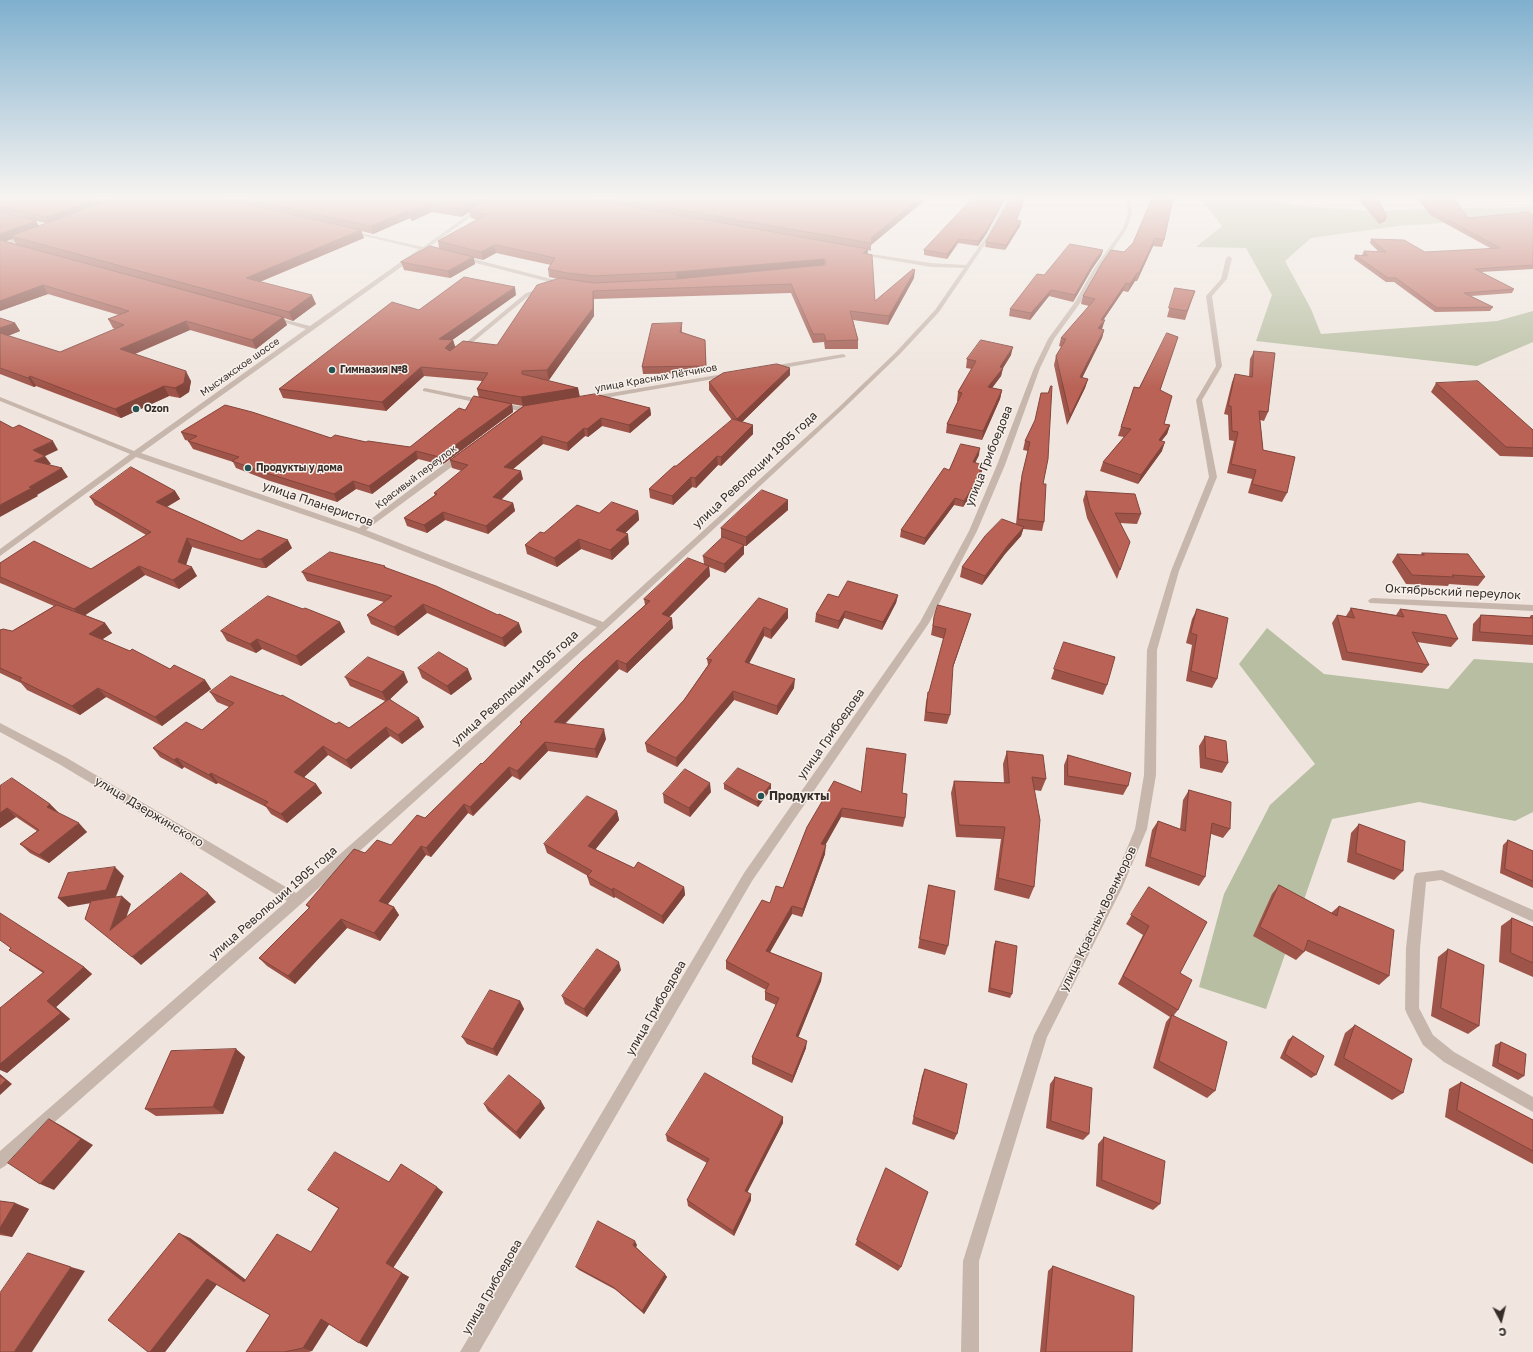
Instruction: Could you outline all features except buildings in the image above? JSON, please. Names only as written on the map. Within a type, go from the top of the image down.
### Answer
[{"type":"street","name":"Мысхакское шоссе","points":[[0,553],[135,454],[404,262]]},
{"type":"street","points":[[478,262],[574,286]]},
{"type":"street","points":[[914,262],[931,265],[967,267]]},
{"type":"street","name":"улица Революции 1905 года","points":[[0,1161],[297,900],[604,626],[840,409],[898,353],[936,311],[970,262]]},
{"type":"street","name":"улица Грибоедова","points":[[469,1352],[748,877],[924,623],[973,531],[1037,368],[1051,339],[1078,302],[1102,262]]},
{"type":"street","name":"улица Красных Военморов","points":[[970,1352],[971,1261],[1041,1035],[1118,884],[1141,829],[1150,775],[1152,650],[1175,571],[1213,477],[1199,400],[1219,366],[1209,296],[1224,279],[1227,262]]},
{"type":"street","points":[[452,357],[528,294],[561,283]]},
{"type":"street","points":[[266,316],[312,328]]},
{"type":"street","points":[[763,370],[843,356]]},
{"type":"street","name":"улица Красных Лётчиков","points":[[585,400],[740,374]]},
{"type":"street","points":[[425,390],[519,412],[538,408]]},
{"type":"street","name":"улица Планеристов","points":[[0,399],[135,454],[360,531],[604,626]]},
{"type":"street","name":"Красивый переулок","points":[[360,531],[466,452]]},
{"type":"street","name":"Октябрьский переулок","points":[[1373,600],[1533,608]]},
{"type":"street","name":"улица Дзержинского","points":[[0,727],[70,765],[297,900]]},
{"type":"street","points":[[1533,916],[1442,875],[1420,877],[1413,948],[1412,1009],[1428,1040],[1439,1049],[1450,1057],[1533,1105]]},
{"type":"green space","points":[[1254,262],[1286,262],[1311,309],[1321,334],[1497,321],[1533,311],[1533,342],[1477,366],[1256,341],[1272,295]]},
{"type":"green space","points":[[1267,628],[1324,674],[1448,689],[1474,659],[1533,663],[1533,812],[1515,821],[1419,802],[1332,819],[1266,1009],[1199,987],[1224,894],[1270,805],[1315,764],[1239,664]]},
{"type":"place","name":"Гимназия №8","points":[[332,370]]},
{"type":"place","name":"Ozon","points":[[136,409]]},
{"type":"place","name":"Продукты у дома","points":[[248,468]]},
{"type":"place","name":"Продукты","points":[[761,796]]}]
